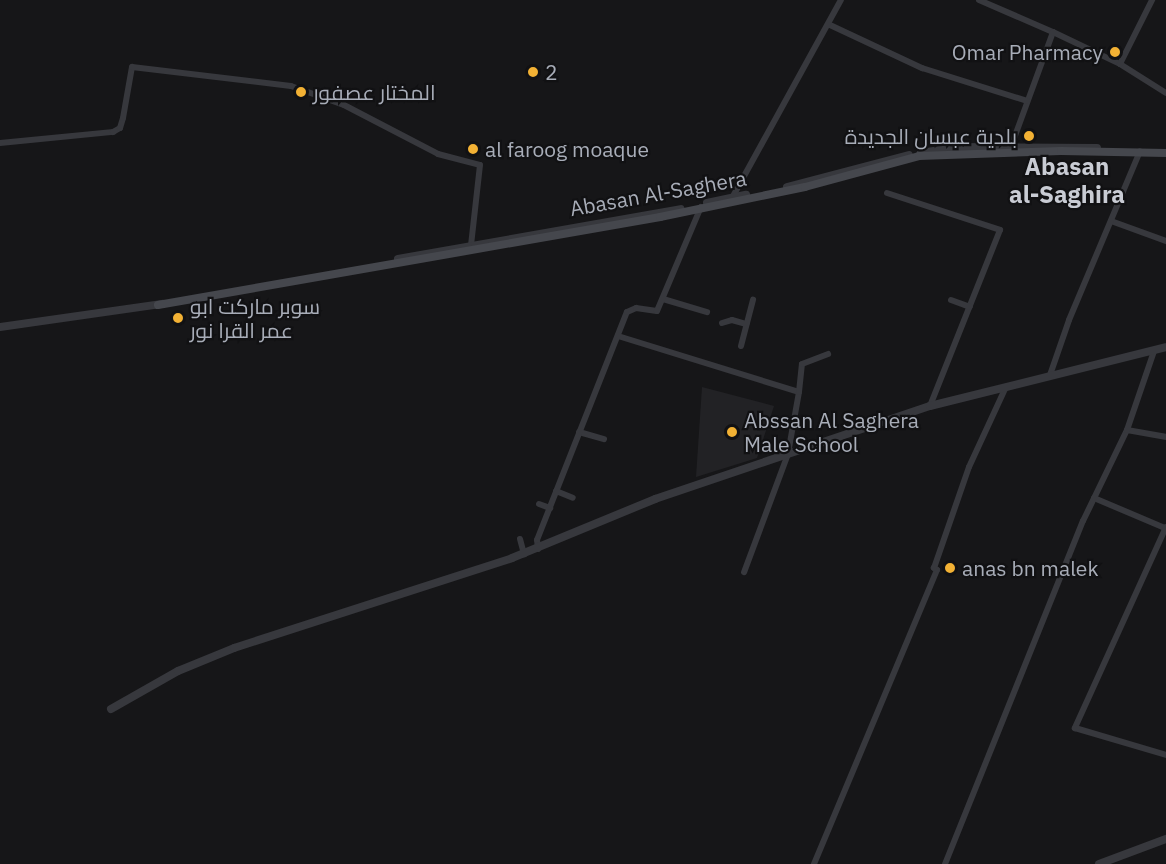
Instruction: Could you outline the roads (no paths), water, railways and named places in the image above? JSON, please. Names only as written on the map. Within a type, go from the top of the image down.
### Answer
[{"type":"main road","name":"Abasan Al-Saghera","points":[[158,304],[702,207],[919,156],[1061,151],[1166,151]]},
{"type":"street","points":[[732,198],[830,26],[841,0]]},
{"type":"street","points":[[979,0],[1120,64],[1166,93]]},
{"type":"street","points":[[1120,64],[1152,0]]},
{"type":"street","points":[[830,26],[922,68],[1027,101]]},
{"type":"street","points":[[1011,147],[1053,32]]},
{"type":"street","points":[[0,143],[113,132],[120,128],[132,67],[291,86],[344,105],[438,154],[480,165],[471,245]]},
{"type":"street","name":"Abasan Al-Saghera","points":[[0,327],[158,304],[471,245],[702,207],[941,149],[1011,147],[1140,152]]},
{"type":"street","points":[[1050,375],[1069,320],[1140,152]]},
{"type":"street","points":[[887,193],[1000,230],[930,406]]},
{"type":"street","points":[[538,549],[537,540],[628,310],[654,313],[663,299],[702,207]]},
{"type":"street","points":[[1111,221],[1166,241]]},
{"type":"street","points":[[663,299],[706,312]]},
{"type":"street","points":[[741,346],[753,300]]},
{"type":"street","points":[[951,300],[970,307]]},
{"type":"street","points":[[722,323],[732,320],[746,324]]},
{"type":"street","points":[[618,336],[799,392]]},
{"type":"street","points":[[111,709],[178,671],[224,651],[524,554],[655,499],[930,406],[1166,347]]},
{"type":"street","points":[[945,864],[1094,498],[1127,429],[1154,351]]},
{"type":"street","points":[[744,572],[788,454],[802,364],[828,354]]},
{"type":"street","points":[[814,864],[937,570],[934,568],[969,467],[1006,387]]},
{"type":"street","points":[[1127,429],[1166,437]]},
{"type":"street","points":[[579,432],[604,439]]},
{"type":"street","points":[[556,491],[573,498]]},
{"type":"street","points":[[1094,498],[1166,527],[1075,728],[1166,755]]},
{"type":"street","points":[[539,504],[550,508]]},
{"type":"street","points":[[520,539],[524,554]]},
{"type":"street","points":[[1099,864],[1166,839]]},
{"type":"place","name":"Omar Pharmacy","points":[[1115,52]]},
{"type":"place","name":"2","points":[[533,72]]},
{"type":"place","name":"المختار عصفور","points":[[301,92]]},
{"type":"place","name":"بلدية عبسان الجديدة","points":[[1029,136]]},
{"type":"place","name":"al faroog moaque","points":[[473,149]]},
{"type":"place","name":"سوبر ماركت ابو عمر القرا نور","points":[[178,318]]},
{"type":"place","name":"Abssan Al Saghera Male School","points":[[732,432]]},
{"type":"place","name":"anas bn malek","points":[[950,568]]},
{"type":"district","name":"Abasan al-Saghira","points":[[1067,181]]}]
